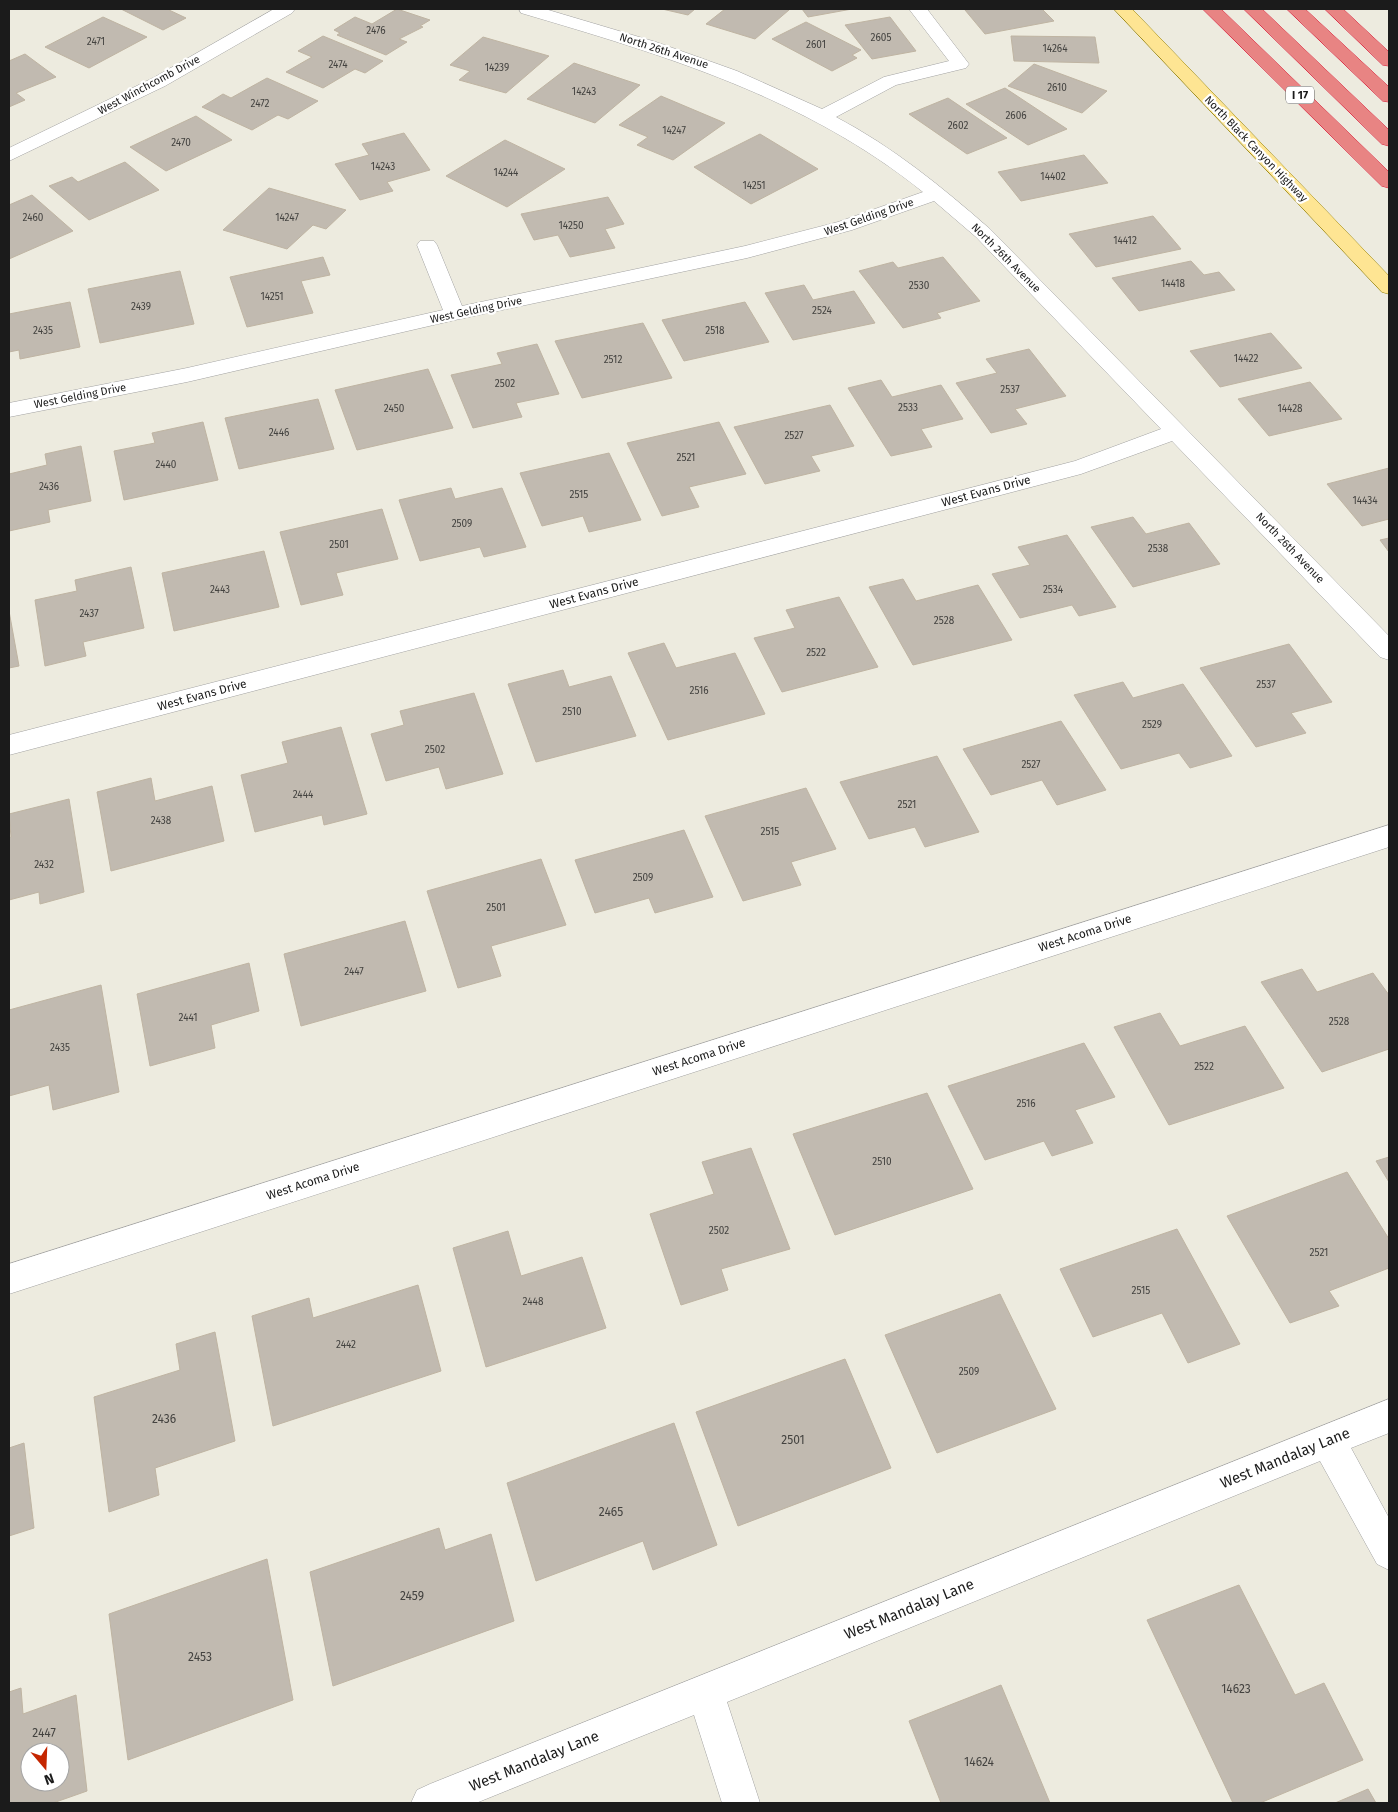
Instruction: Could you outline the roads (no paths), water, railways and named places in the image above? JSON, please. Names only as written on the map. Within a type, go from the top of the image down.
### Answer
[{"type":"highway","name":"I 17","points":[[1212,9],[1389,182]]},
{"type":"highway","points":[[1252,9],[1389,140]]},
{"type":"highway","points":[[1295,9],[1389,97]]},
{"type":"highway","points":[[1332,9],[1389,61]]},
{"type":"main road","name":"North Black Canyon Highway","points":[[1123,9],[1389,288]]},
{"type":"street","name":"West Winchcomb Drive","points":[[9,155],[159,82],[286,9]]},
{"type":"street","name":"North 26th Avenue","points":[[526,9],[575,15],[751,82],[848,130],[938,193],[982,233],[1389,652]]},
{"type":"street","points":[[823,116],[890,81],[960,64],[918,9]]},
{"type":"street","name":"West Gelding Drive","points":[[9,410],[187,375],[455,314],[797,240],[845,226],[938,193]]},
{"type":"street","points":[[427,245],[455,314]]},
{"type":"street","name":"West Evans Drive","points":[[9,745],[1081,467],[1149,443],[1175,430]]},
{"type":"street","name":"West Acoma Drive","points":[[9,1279],[1389,836]]},
{"type":"street","name":"West Mandalay Lane","points":[[430,1803],[1389,1416]]},
{"type":"street","points":[[1328,1441],[1389,1552]]},
{"type":"street","points":[[705,1691],[741,1803]]}]
